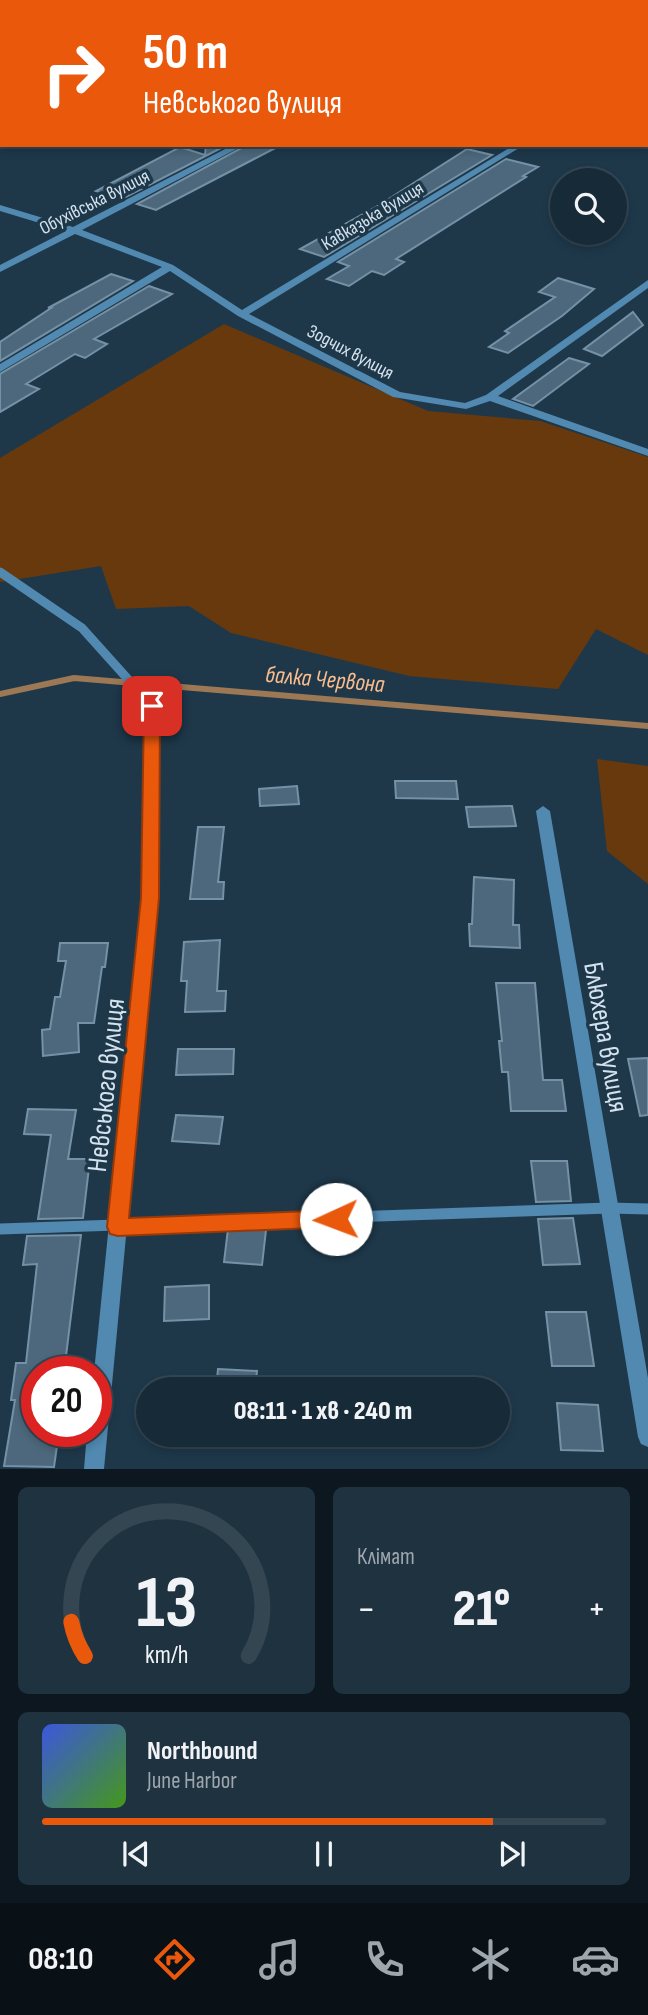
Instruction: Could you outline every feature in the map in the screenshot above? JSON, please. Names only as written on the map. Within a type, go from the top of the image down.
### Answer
[{"type":"street","name":"Обухівська вулиця","points":[[0,268],[236,147]]},
{"type":"street","name":"Кавказька вулиця","points":[[242,314],[517,147]]},
{"type":"street","name":"Зодчих вулиця","points":[[0,208],[75,231],[170,267],[242,314],[397,395],[466,406],[490,397]]},
{"type":"street","points":[[0,369],[170,267]]},
{"type":"street","points":[[490,397],[648,284]]},
{"type":"street","points":[[490,397],[645,447]]},
{"type":"street","name":"Невського вулиця","points":[[94,1469],[150,898],[152,706]]},
{"type":"street","name":"Блюхера вулиця","points":[[543,811],[648,1437]]},
{"type":"lane","points":[[0,572],[82,628],[152,706]]},
{"type":"lane","points":[[0,1229],[609,1208],[648,1209]]},
{"type":"shaded area","points":[[224,324],[428,411],[540,421],[648,457],[648,655],[596,629],[558,689],[409,676],[231,633],[189,606],[116,609],[101,566],[0,582],[0,458]]},
{"type":"shaded area","points":[[597,759],[648,766],[648,884],[607,851]]},
{"type":"building","points":[[180,147],[205,155],[206,147],[223,147],[122,199],[96,191]]},
{"type":"building","points":[[243,147],[277,147],[156,210],[137,204]]},
{"type":"building","points":[[467,149],[492,155],[324,257],[300,249],[376,207]]},
{"type":"building","points":[[506,159],[538,167],[396,259],[404,262],[384,275],[372,271],[349,286],[327,279],[349,266],[338,262]]},
{"type":"building","points":[[111,274],[133,281],[0,361],[0,342],[51,308],[48,308]]},
{"type":"building","points":[[558,278],[594,289],[562,316],[508,353],[489,347],[509,333],[505,331],[555,297],[539,292]]},
{"type":"building","points":[[149,286],[172,294],[94,339],[107,344],[85,358],[75,354],[26,384],[39,389],[0,412],[0,374]]},
{"type":"building","points":[[633,312],[643,325],[602,356],[584,349]]},
{"type":"building","points":[[569,358],[589,364],[533,406],[513,399]]},
{"type":"building","points":[[395,781],[456,781],[458,799],[396,798]]},
{"type":"building","points":[[297,786],[299,804],[260,806],[259,789]]},
{"type":"building","points":[[512,806],[516,826],[469,827],[466,807]]},
{"type":"building","points":[[198,827],[224,827],[218,882],[224,882],[223,899],[190,899]]},
{"type":"building","points":[[474,877],[514,880],[513,925],[519,925],[520,948],[470,946],[469,924],[472,924]]},
{"type":"building","points":[[220,940],[217,991],[226,991],[225,1011],[185,1012],[187,981],[181,981],[184,942]]},
{"type":"building","points":[[60,943],[108,943],[105,967],[102,967],[94,1023],[78,1023],[79,1052],[43,1056],[42,1030],[50,1029],[55,997],[60,997],[66,961],[58,961]]},
{"type":"building","points":[[496,983],[535,983],[543,1080],[562,1080],[566,1111],[511,1111],[508,1072],[502,1072]]},
{"type":"building","points":[[178,1049],[234,1049],[233,1074],[176,1075]]},
{"type":"building","points":[[648,1058],[648,1115],[640,1116],[628,1059]]},
{"type":"building","points":[[28,1109],[76,1110],[68,1159],[90,1159],[83,1218],[38,1219],[51,1135],[24,1134]]},
{"type":"building","points":[[176,1115],[223,1117],[219,1144],[172,1141]]},
{"type":"building","points":[[531,1161],[567,1161],[571,1201],[536,1202]]},
{"type":"building","points":[[573,1218],[580,1264],[543,1265],[538,1219]]},
{"type":"building","points":[[228,1229],[266,1230],[262,1265],[224,1262]]},
{"type":"building","points":[[81,1235],[66,1356],[27,1356],[37,1264],[23,1265],[27,1236]]},
{"type":"building","points":[[209,1285],[209,1319],[164,1321],[165,1287]]},
{"type":"building","points":[[546,1312],[586,1312],[594,1366],[552,1366]]},
{"type":"building","points":[[16,1363],[21,1363],[21,1447],[57,1447],[54,1467],[4,1466],[15,1400],[11,1400]]},
{"type":"building","points":[[218,1369],[257,1371],[256,1377],[217,1377]]},
{"type":"building","points":[[557,1403],[598,1405],[603,1451],[561,1450]]},
{"type":"waterway","name":"балка Червона","points":[[0,694],[74,678],[648,726]]},
{"type":"route","points":[[152,706],[150,898],[118,1227],[336,1219]]}]
